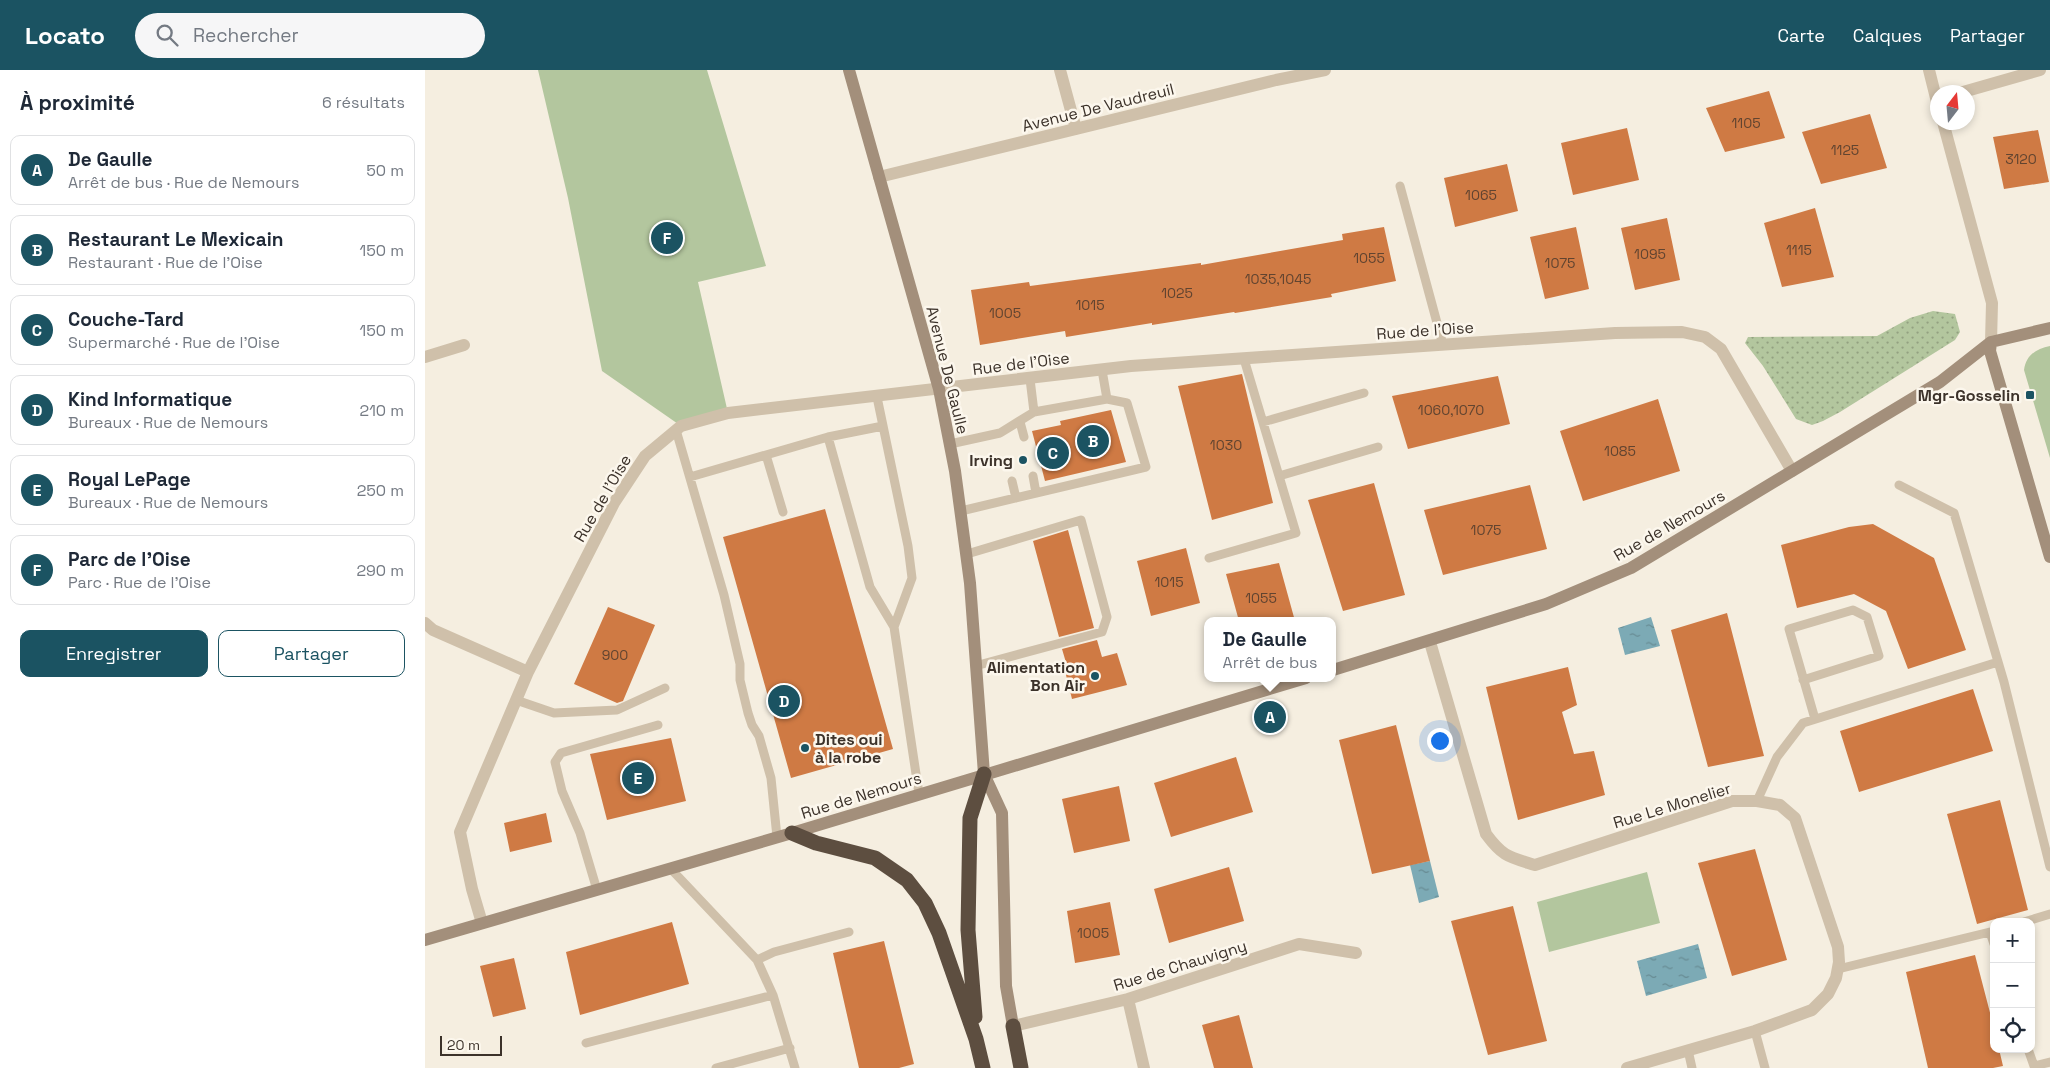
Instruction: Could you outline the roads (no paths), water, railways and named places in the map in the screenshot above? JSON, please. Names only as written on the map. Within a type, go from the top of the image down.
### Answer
[{"type":"highway","points":[[976,1039],[968,930],[970,818],[984,774]]},
{"type":"highway","points":[[785,835],[875,858],[907,880],[925,903],[939,933],[976,1039],[983,1068]]},
{"type":"highway","points":[[1013,1026],[1021,1068]]},
{"type":"street","name":"Avenue De Gaulle","points":[[849,70],[939,389],[951,444],[967,554],[984,774]]},
{"type":"street","points":[[1060,70],[1076,129]]},
{"type":"street","name":"Avenue De Vaudreuil","points":[[879,177],[1076,129],[1275,75],[1325,70]]},
{"type":"street","points":[[1929,70],[1933,85]]},
{"type":"street","points":[[1975,89],[2040,70]]},
{"type":"street","points":[[1945,130],[1992,303],[1991,351],[2050,557]]},
{"type":"street","points":[[1991,342],[2050,328]]},
{"type":"street","name":"Rue de l'Oise","points":[[482,923],[472,889],[460,832],[528,672],[614,502],[645,456],[681,426],[728,413],[1131,366],[1615,334],[1682,332],[1705,337],[1721,349],[1792,471]]},
{"type":"street","name":"Rue de Nemours","points":[[1336,669],[1430,642],[1546,604],[1631,568],[1940,382],[1991,342]]},
{"type":"street","points":[[425,357],[464,344]]},
{"type":"street","points":[[425,623],[433,630],[528,672]]},
{"type":"street","name":"Rue Le Monelier","points":[[1430,642],[1487,834],[1499,851],[1515,859],[1535,865],[1733,801],[1757,801],[1780,804],[1795,818],[1838,947],[1838,969],[1828,994],[1812,1010],[1755,1031],[1627,1068]]},
{"type":"street","name":"Rue de Nemours","points":[[425,940],[785,835],[1293,682]]},
{"type":"street","points":[[984,774],[1002,813],[1006,986],[1013,1026]]},
{"type":"street","name":"Rue de Chauvigny","points":[[1013,1026],[1128,999],[1299,944],[1356,953]]},
{"type":"street","points":[[1128,999],[1144,1068]]},
{"type":"lane","points":[[1400,186],[1443,345]]},
{"type":"lane","points":[[1209,558],[1296,533],[1245,359]]},
{"type":"lane","points":[[1102,370],[1107,399]]},
{"type":"lane","points":[[1030,379],[1034,412]]},
{"type":"lane","points":[[1263,422],[1364,394]]},
{"type":"lane","points":[[877,397],[908,546],[912,578],[894,627]]},
{"type":"lane","points":[[951,444],[1001,438],[1034,412],[1107,399],[1127,403],[1146,467],[961,511]]},
{"type":"lane","points":[[1021,422],[1024,438]]},
{"type":"lane","points":[[690,477],[828,437],[883,426]]},
{"type":"lane","points":[[676,430],[724,595],[740,664],[740,680],[747,713],[759,736],[785,835]]},
{"type":"lane","points":[[828,437],[871,587],[894,627],[919,794]]},
{"type":"lane","points":[[1279,476],[1378,447]]},
{"type":"lane","points":[[766,455],[783,512]]},
{"type":"lane","points":[[1033,476],[1036,493]]},
{"type":"lane","points":[[1012,480],[1016,498]]},
{"type":"lane","points":[[1899,485],[1954,513],[1998,662],[2050,867]]},
{"type":"lane","points":[[967,554],[1081,520],[1107,617],[1102,632],[975,666]]},
{"type":"lane","points":[[1803,680],[1879,656],[1867,617],[1853,610],[1789,629],[1803,680],[1815,719]]},
{"type":"lane","points":[[1757,801],[1777,757],[1803,723],[1998,662]]},
{"type":"lane","points":[[517,700],[554,713],[617,710],[665,688]]},
{"type":"lane","points":[[597,890],[580,833],[562,791],[555,762],[561,753],[658,725]]},
{"type":"lane","points":[[670,868],[757,960],[773,995],[795,1068]]},
{"type":"lane","points":[[2035,919],[2050,914]]},
{"type":"lane","points":[[757,960],[774,952],[849,932]]},
{"type":"lane","points":[[1838,969],[1990,932]]},
{"type":"lane","points":[[586,1043],[773,995]]},
{"type":"lane","points":[[1755,1031],[1765,1068]]},
{"type":"lane","points":[[716,1068],[790,1048]]},
{"type":"lane","points":[[1688,1050],[1692,1068]]},
{"type":"lane","points":[[2030,1053],[2034,1066],[2050,1062]]},
{"type":"water","points":[[1651,617],[1660,646],[1625,655],[1618,628]]},
{"type":"water","points":[[1430,861],[1439,897],[1419,903],[1410,865]]},
{"type":"water","points":[[1698,944],[1707,978],[1646,996],[1637,961]]},
{"type":"place","name":"Parc de l’Oise","points":[[667,238]]},
{"type":"place","name":"Mgr-Gosselin","points":[[2030,395]]},
{"type":"place","name":"Restaurant Le Mexicain","points":[[1093,441]]},
{"type":"place","name":"Couche-Tard","points":[[1053,453]]},
{"type":"place","name":"Irving","points":[[1023,460]]},
{"type":"place","name":"Alimentation Bon Air","points":[[1095,676]]},
{"type":"place","name":"Kind Informatique","points":[[784,701]]},
{"type":"place","name":"De Gaulle","points":[[1270,717]]},
{"type":"place","name":"Dites oui à la robe","points":[[805,748]]},
{"type":"place","name":"Royal LePage","points":[[638,778]]}]
